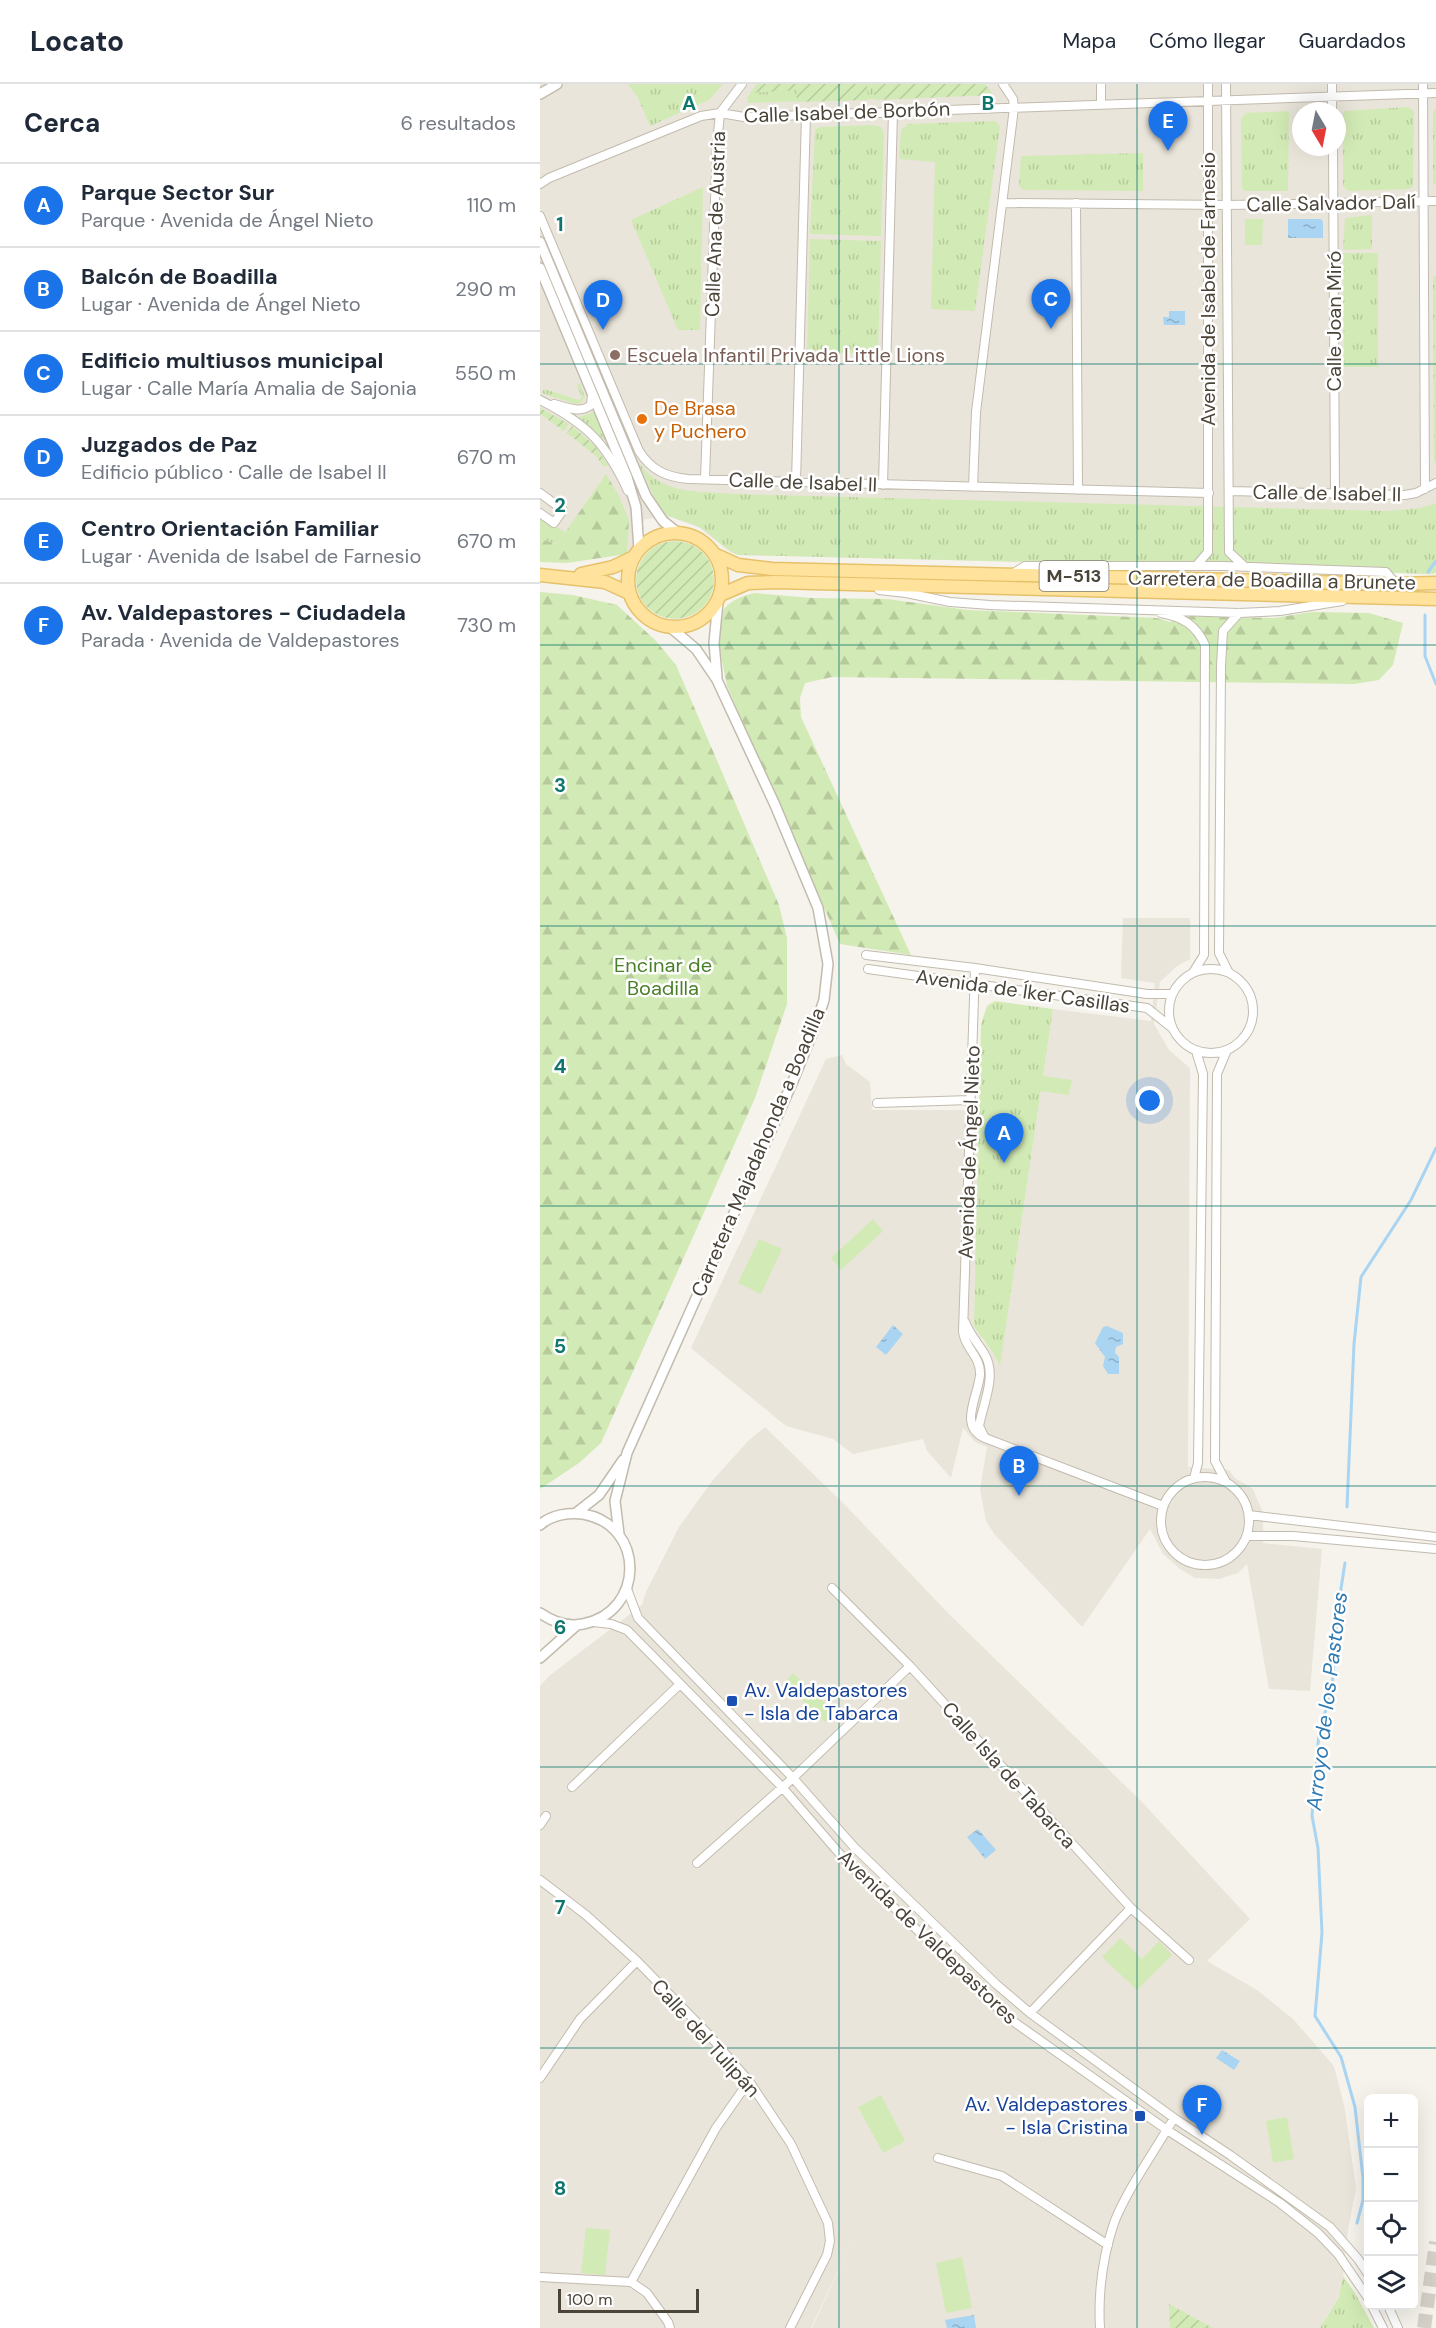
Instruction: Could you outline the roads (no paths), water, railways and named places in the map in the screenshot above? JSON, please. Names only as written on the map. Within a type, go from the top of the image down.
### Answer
[{"type":"main road","points":[[564,576],[593,573],[637,553],[653,538],[678,533]]},
{"type":"main road","name":"M-513","points":[[678,533],[699,539],[714,554]]},
{"type":"main road","points":[[637,553],[628,575],[629,593],[636,608],[648,619],[670,627]]},
{"type":"main road","points":[[714,554],[722,574],[719,598]]},
{"type":"main road","name":"Carretera de Boadilla a Brunete","points":[[714,554],[738,565],[772,569],[1396,584],[1436,583]]},
{"type":"main road","points":[[540,575],[605,582],[629,593]]},
{"type":"main road","name":"Carretera de Boadilla a Brunete","points":[[719,598],[748,583],[1436,599]]},
{"type":"main road","name":"M-513","points":[[670,627],[694,624],[708,614],[719,598]]},
{"type":"street","points":[[540,94],[557,84]]},
{"type":"street","points":[[540,184],[549,178],[693,118],[720,113],[742,84]]},
{"type":"street","points":[[973,487],[977,402],[1014,108],[1013,99],[1003,84]]},
{"type":"street","points":[[1101,84],[1101,104]]},
{"type":"street","name":"Avenida de Isabel de Farnesio","points":[[1197,566],[1208,552],[1208,84]]},
{"type":"street","name":"Avenida de Isabel de Farnesio","points":[[1226,84],[1229,552],[1245,567]]},
{"type":"street","points":[[1332,84],[1332,102]]},
{"type":"street","points":[[1423,84],[1425,489]]},
{"type":"street","name":"Calle Isabel de Borbón","points":[[720,113],[744,117],[1436,93]]},
{"type":"street","points":[[882,485],[893,112]]},
{"type":"street","name":"Calle Ana de Austria","points":[[705,479],[720,113]]},
{"type":"street","points":[[796,482],[806,115]]},
{"type":"street","name":"Calle Joan Miró","points":[[1333,156],[1335,495]]},
{"type":"street","name":"Calle Salvador Dalí","points":[[1003,203],[1227,205],[1436,201]]},
{"type":"street","points":[[1076,203],[1078,490]]},
{"type":"street","name":"Calle de Isabel II","points":[[540,216],[622,413],[645,460],[665,475],[705,479],[882,485],[1209,493]]},
{"type":"street","name":"Calle de Isabel II","points":[[540,230],[550,238]]},
{"type":"street","points":[[540,242],[646,496],[659,517],[678,533]]},
{"type":"street","points":[[540,268],[627,477],[638,520],[637,553]]},
{"type":"street","points":[[540,400],[582,410],[591,405],[592,395]]},
{"type":"street","points":[[540,400],[574,420],[604,447],[625,485],[638,520]]},
{"type":"street","name":"Calle de Isabel II","points":[[1229,491],[1405,495],[1436,483]]},
{"type":"street","points":[[540,494],[563,510],[554,523],[540,513]]},
{"type":"street","points":[[1011,574],[1025,566],[1245,567],[1386,572],[1396,584]]},
{"type":"street","points":[[818,584],[906,593],[970,604],[1239,613],[1280,611],[1361,598]]},
{"type":"street","name":"Carretera Majadahonda a Boadilla","points":[[717,680],[714,642],[719,598]]},
{"type":"street","points":[[1136,608],[1173,615],[1191,624],[1205,645],[1204,955],[1194,971],[1180,981],[1171,994],[1168,1011],[1171,1027],[1180,1041],[1196,1051],[1211,1054],[1227,1050],[1241,1041],[1250,1028],[1254,1011],[1251,995],[1241,981],[1228,972],[1211,968],[1194,971]]},
{"type":"street","points":[[1228,972],[1219,953],[1221,666],[1223,632],[1239,613]]},
{"type":"street","name":"Carretera Majadahonda a Boadilla","points":[[576,1513],[599,1495],[627,1453],[793,1081],[824,1000],[828,970],[823,927],[818,908],[775,806],[717,680],[696,648],[670,627]]},
{"type":"street","name":"Avenida de Íker Casillas","points":[[866,955],[975,968],[1147,994],[1171,994]]},
{"type":"street","name":"Avenida de Ángel Nieto","points":[[975,968],[964,1337],[977,1357],[980,1372],[970,1420],[972,1428],[985,1438],[1163,1506]]},
{"type":"street","name":"Avenida de Íker Casillas","points":[[868,969],[1147,1008],[1171,1027]]},
{"type":"street","points":[[1226,1482],[1210,1477],[1194,1478],[1175,1488],[1163,1506],[1160,1519],[1162,1533],[1168,1546],[1177,1556],[1189,1563],[1203,1566],[1217,1564],[1235,1553],[1247,1536],[1249,1515],[1241,1496],[1226,1482],[1215,1461],[1217,1074],[1227,1050]]},
{"type":"street","points":[[1194,1478],[1198,1463],[1203,1074],[1196,1051]]},
{"type":"street","points":[[877,1103],[970,1100]]},
{"type":"street","name":"Carretera Majadahonda a Boadilla","points":[[627,1453],[615,1501],[619,1534],[630,1560],[627,1589]]},
{"type":"street","points":[[540,1525],[559,1515],[576,1513],[592,1516],[607,1523],[619,1534]]},
{"type":"street","points":[[1249,1515],[1436,1537]]},
{"type":"street","points":[[1247,1536],[1293,1536],[1436,1549]]},
{"type":"street","name":"Calle Isla de Tabarca","points":[[832,1588],[910,1666],[1131,1908],[1189,1960]]},
{"type":"street","points":[[540,1612],[561,1623],[577,1625],[593,1622],[607,1615],[619,1603],[627,1589]]},
{"type":"street","name":"Avenida de Valdepastores","points":[[627,1589],[638,1618],[793,1778],[854,1847],[996,1984],[1030,2013],[1174,2118],[1330,2227],[1364,2268]]},
{"type":"street","name":"Avenida de Valdepastores","points":[[593,1622],[611,1624],[627,1630],[782,1787],[845,1860],[1007,2017],[1167,2130],[1280,2203],[1318,2233],[1352,2271],[1364,2291]]},
{"type":"street","points":[[540,1658],[577,1625]]},
{"type":"street","points":[[697,1863],[793,1778],[910,1666]]},
{"type":"street","points":[[572,1787],[679,1684]]},
{"type":"street","points":[[540,1825],[546,1816]]},
{"type":"street","name":"Calle del Tulipán","points":[[540,1880],[586,1915],[637,1961],[709,2035],[749,2081],[791,2144],[828,2223],[830,2241],[827,2255],[790,2328]]},
{"type":"street","points":[[1030,2013],[1131,1908]]},
{"type":"street","points":[[540,2078],[580,2019],[637,1961]]},
{"type":"street","points":[[631,2282],[716,2128],[749,2081]]},
{"type":"street","points":[[1100,2328],[1098,2301],[1108,2245],[1115,2222],[1123,2204],[1174,2118]]},
{"type":"street","points":[[938,2158],[1002,2176],[1108,2245]]},
{"type":"street","points":[[540,2277],[631,2282],[648,2293],[670,2328]]},
{"type":"street","points":[[1374,2310],[1383,2328]]},
{"type":"street","points":[[1390,2310],[1398,2328]]},
{"type":"water","points":[[1288,219],[1321,219],[1323,238],[1288,238]]},
{"type":"water","points":[[1169,311],[1185,311],[1185,325],[1164,325],[1163,317],[1169,317]]},
{"type":"water","points":[[893,1325],[903,1334],[886,1355],[876,1347]]},
{"type":"water","points":[[1107,1326],[1123,1333],[1123,1344],[1116,1347],[1115,1353],[1119,1357],[1119,1374],[1108,1374],[1103,1366],[1105,1357],[1095,1343],[1103,1327]]},
{"type":"water","points":[[978,1829],[996,1850],[985,1859],[967,1837]]},
{"type":"water","points":[[1222,2050],[1240,2061],[1234,2070],[1216,2058]]},
{"type":"water","points":[[974,2315],[976,2328],[947,2328],[945,2320]]},
{"type":"waterway","name":"Arroyo de los Pastores","points":[[1428,572],[1436,561]]},
{"type":"waterway","name":"Arroyo de los Pastores","points":[[1425,615],[1425,656],[1436,684]]},
{"type":"waterway","name":"Arroyo de los Pastores","points":[[1347,1507],[1354,1344],[1361,1277],[1411,1200],[1436,1148]]},
{"type":"waterway","name":"Arroyo de los Pastores","points":[[1345,1563],[1337,1614],[1332,1690],[1319,1732],[1312,1816],[1318,1848],[1322,1933],[1315,2016],[1341,2057],[1355,2107],[1363,2178],[1363,2200],[1357,2223]]},
{"type":"tunnel","points":[[1424,2328],[1436,2242]]},
{"type":"place","name":"Centro Orientación Familiar","points":[[1168,151]]},
{"type":"place","name":"Edificio multiusos municipal","points":[[1051,329]]},
{"type":"place","name":"Juzgados de Paz","points":[[603,330]]},
{"type":"place","name":"Escuela Infantil Privada Little Lions","points":[[615,355]]},
{"type":"place","name":"De Brasa y Puchero","points":[[642,419]]},
{"type":"place","name":"Parque Sector Sur","points":[[1004,1163]]},
{"type":"place","name":"Balcón de Boadilla","points":[[1019,1496]]},
{"type":"place","name":"Av. Valdepastores - Isla de Tabarca","points":[[732,1701]]},
{"type":"place","name":"Av. Valdepastores - Isla Cristina","points":[[1140,2116]]},
{"type":"place","name":"Av. Valdepastores - Ciudadela","points":[[1202,2135]]},
{"type":"park label","name":"Encinar de Boadilla","points":[[663,976]]}]
